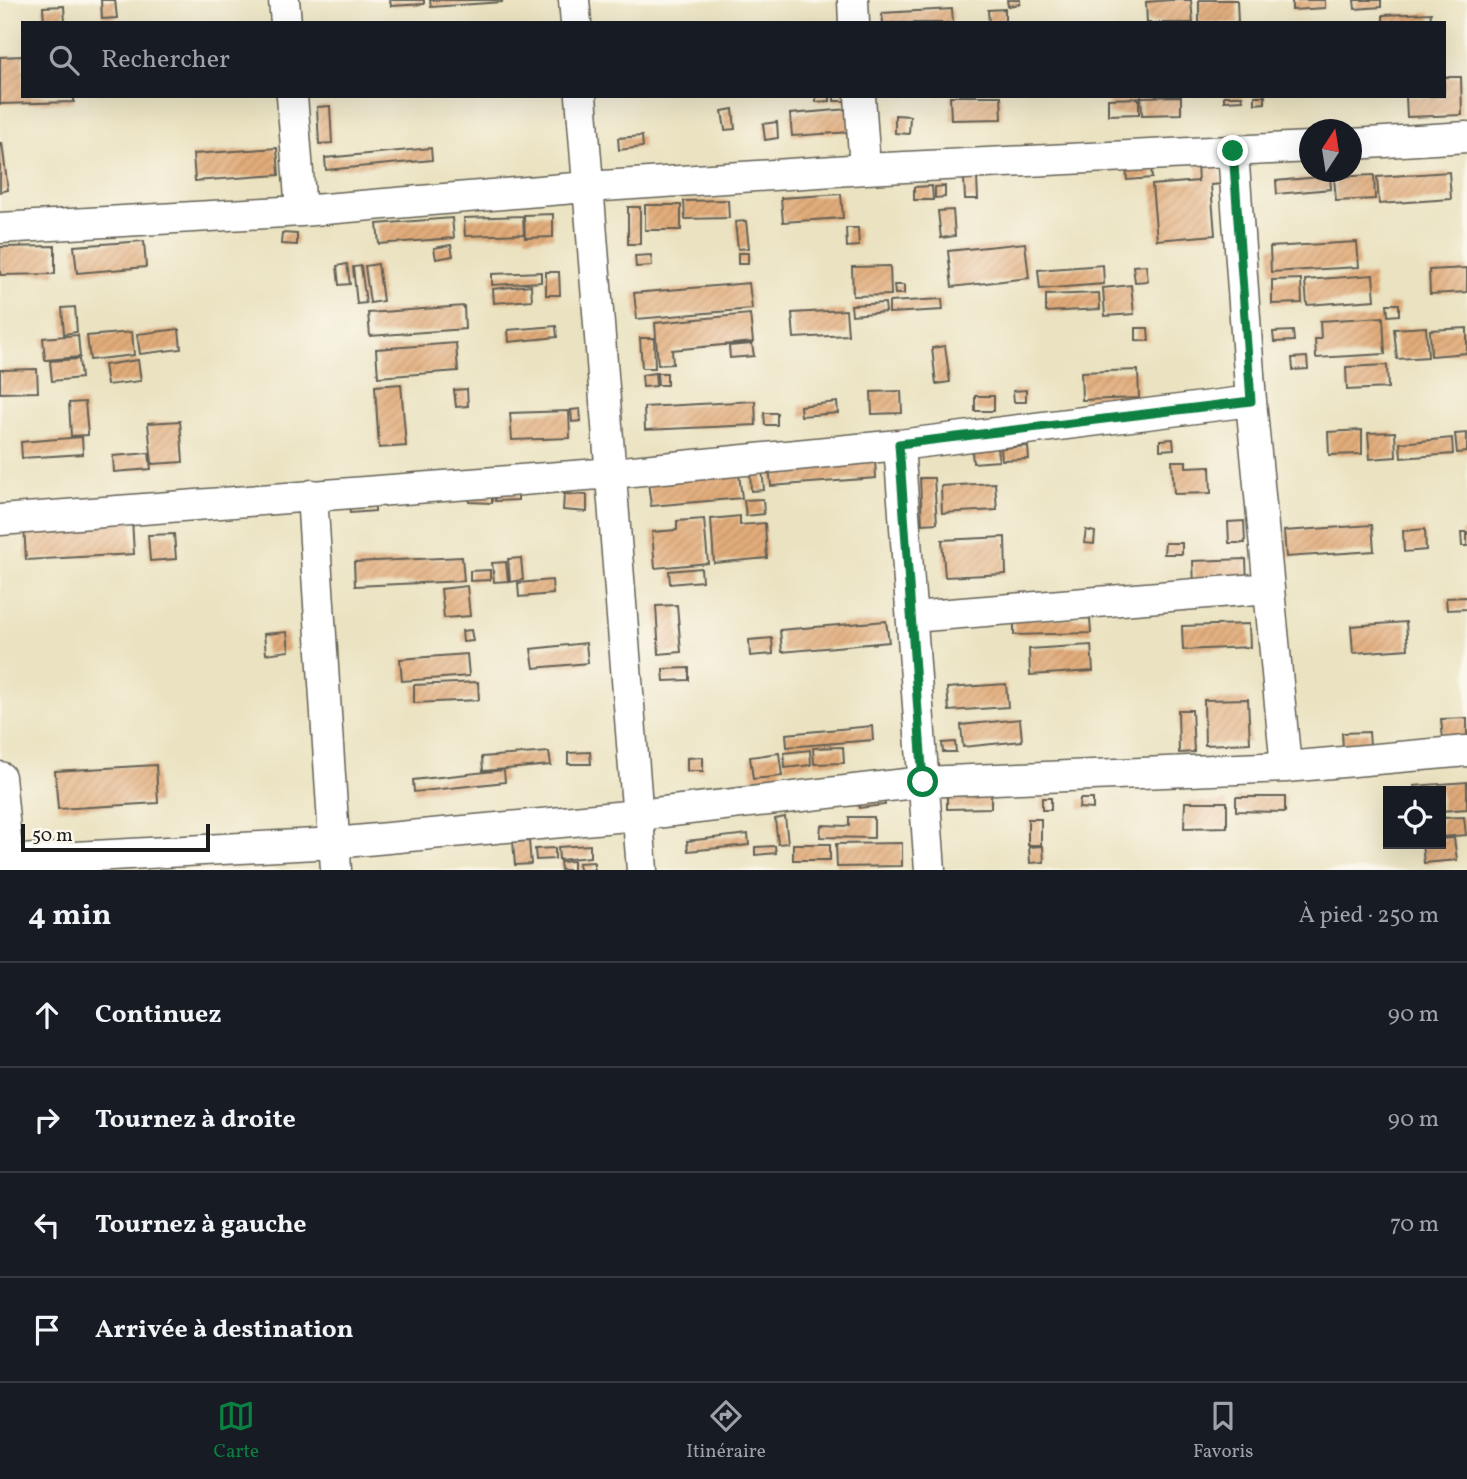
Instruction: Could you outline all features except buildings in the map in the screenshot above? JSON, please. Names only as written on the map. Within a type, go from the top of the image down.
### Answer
[{"type":"street","points":[[284,0],[286,21]]},
{"type":"street","points":[[574,0],[576,21]]},
{"type":"street","points":[[853,0],[855,21]]},
{"type":"street","points":[[292,98],[301,211]]},
{"type":"street","points":[[581,98],[642,870]]},
{"type":"street","points":[[860,98],[865,169]]},
{"type":"street","points":[[1362,143],[1467,137]]},
{"type":"street","points":[[0,228],[301,211],[587,187],[865,169],[1299,148]]},
{"type":"street","points":[[1233,151],[1251,401],[1286,767]]},
{"type":"street","points":[[0,520],[611,472],[899,444],[1251,401]]},
{"type":"street","points":[[899,444],[930,870]]},
{"type":"street","points":[[312,495],[335,856]]},
{"type":"street","points":[[912,617],[1269,588]]},
{"type":"street","points":[[0,777],[4,861],[335,856],[638,815],[923,782],[1286,767],[1467,751]]},
{"type":"route","points":[[923,782],[899,444],[1251,401],[1233,151]]}]
